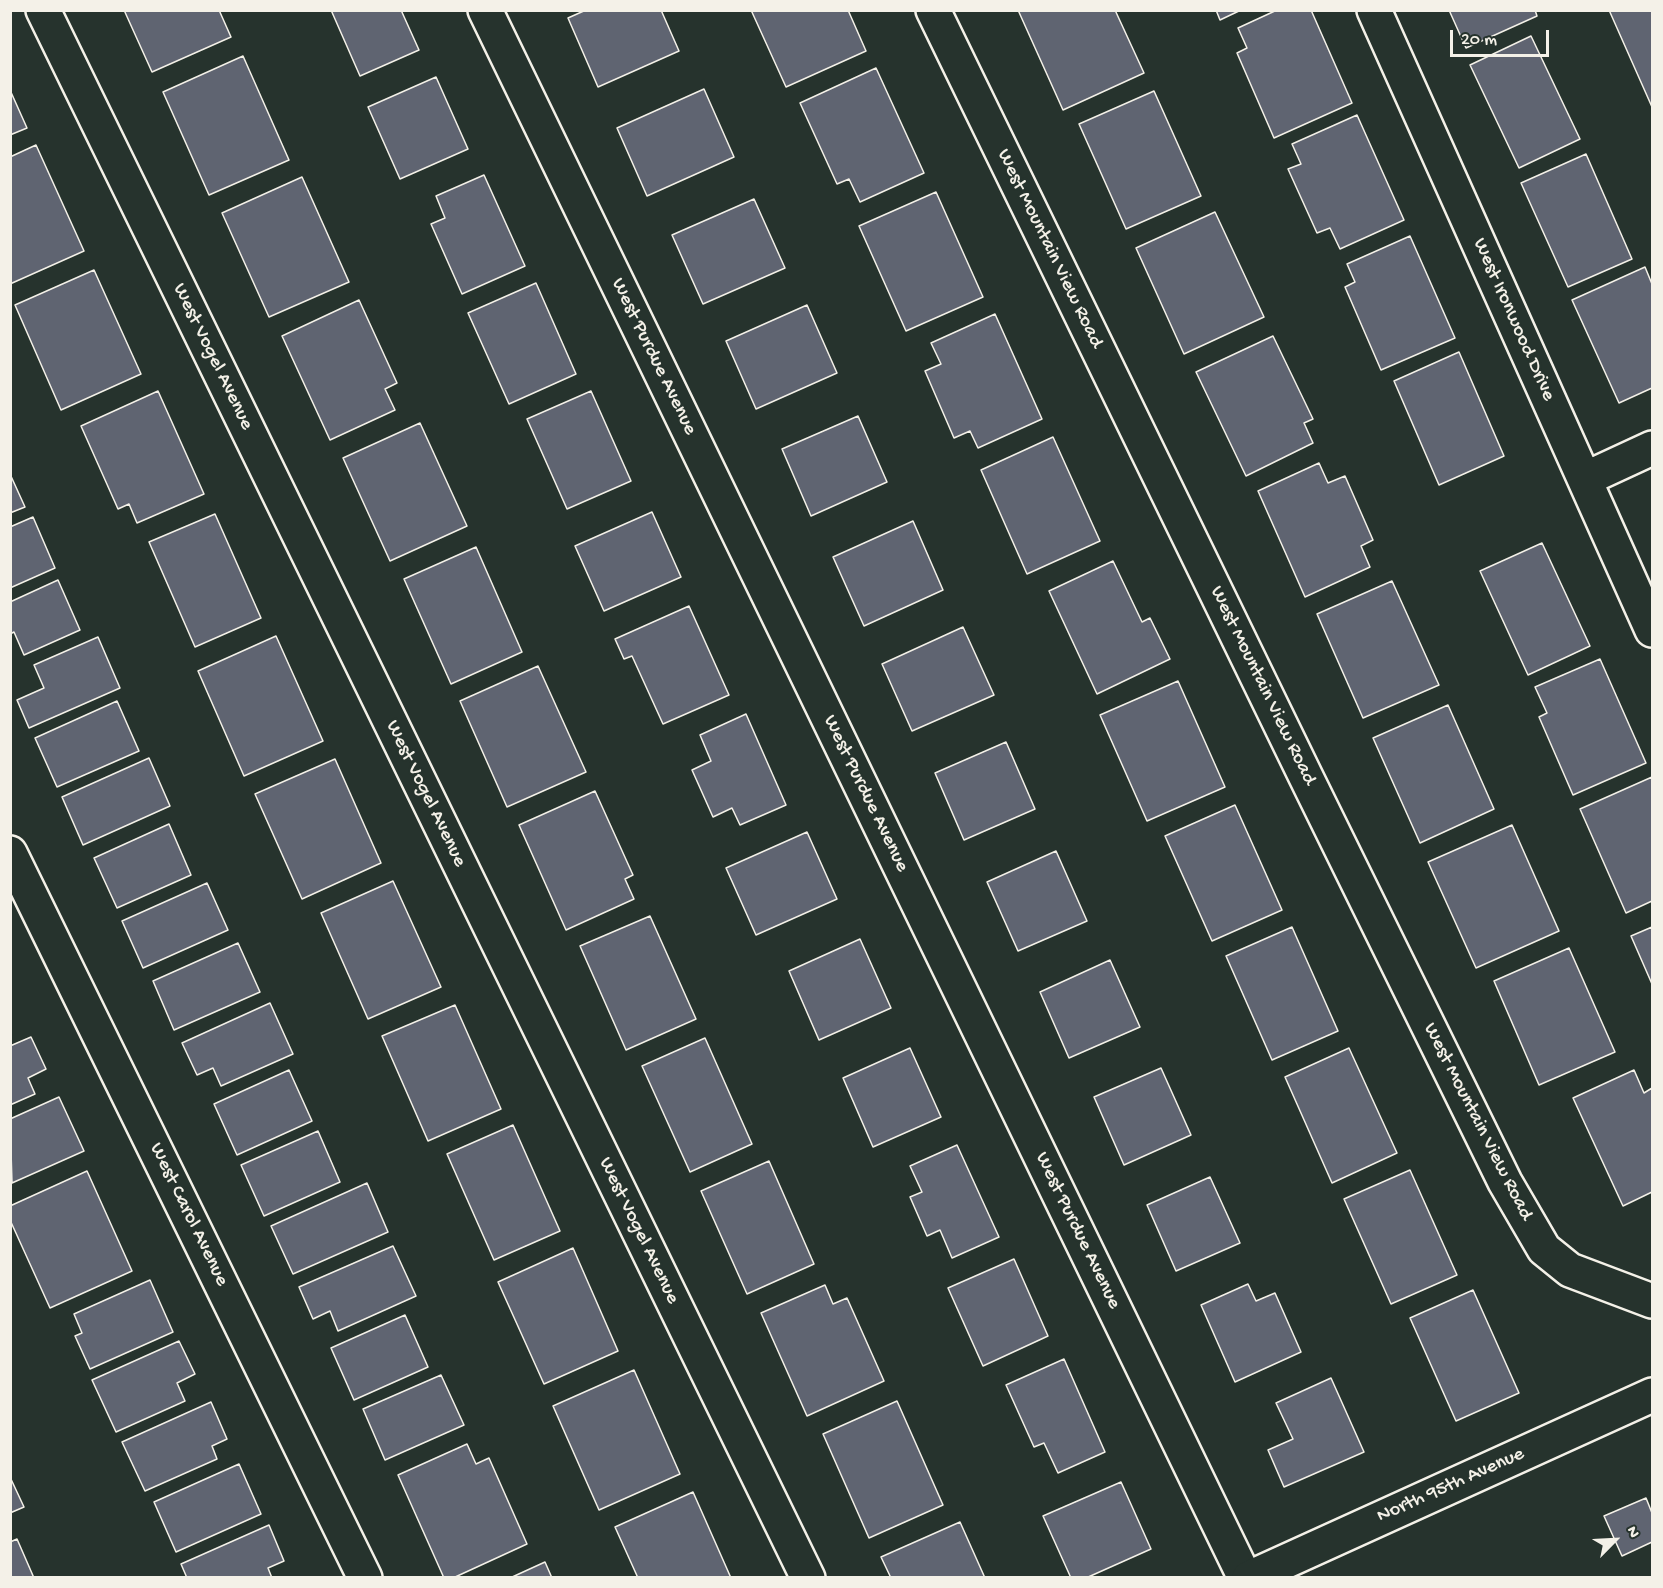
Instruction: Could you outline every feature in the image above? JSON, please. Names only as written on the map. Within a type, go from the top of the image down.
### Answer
[{"type":"street","name":"West Vogel Avenue","points":[[43,10],[808,1578]]},
{"type":"street","name":"West Purdue Avenue","points":[[485,10],[1247,1578]]},
{"type":"street","name":"West Mountain View Road","points":[[933,10],[1505,1182],[1544,1249],[1570,1270],[1653,1301]]},
{"type":"street","name":"West Ironwood Drive","points":[[1374,10],[1653,630]]},
{"type":"street","points":[[1584,479],[1653,448]]},
{"type":"street","name":"West Carol Avenue","points":[[10,853],[365,1578]]},
{"type":"street","name":"North 95th Avenue","points":[[1247,1578],[1653,1395]]},
{"type":"building","points":[[124,10],[219,10],[231,37],[152,72]]},
{"type":"building","points":[[331,10],[401,10],[419,50],[360,76]]},
{"type":"building","points":[[586,10],[661,10],[679,51],[598,87],[568,18]]},
{"type":"building","points":[[751,10],[848,10],[866,51],[786,87]]},
{"type":"building","points":[[1018,10],[1115,10],[1144,73],[1063,110]]},
{"type":"building","points":[[1216,10],[1241,10],[1220,20]]},
{"type":"building","points":[[1277,10],[1311,10],[1352,103],[1274,138],[1237,53],[1247,48],[1238,28]]},
{"type":"building","points":[[1449,10],[1535,10],[1537,16],[1466,48]]},
{"type":"building","points":[[1609,10],[1652,10],[1652,107]]},
{"type":"building","points":[[1531,36],[1580,139],[1519,168],[1470,65]]},
{"type":"building","points":[[243,56],[289,160],[209,195],[163,92]]},
{"type":"building","points":[[876,68],[924,173],[860,202],[849,179],[837,184],[800,103]]},
{"type":"building","points":[[436,77],[468,149],[400,179],[368,107]]},
{"type":"building","points":[[704,89],[734,157],[647,196],[617,128]]},
{"type":"building","points":[[10,90],[27,128],[10,135]]},
{"type":"building","points":[[1154,91],[1201,196],[1126,229],[1079,124]]},
{"type":"building","points":[[1357,115],[1404,220],[1340,249],[1330,228],[1317,233],[1288,169],[1301,164],[1292,144]]},
{"type":"building","points":[[36,145],[84,251],[10,284],[10,157]]},
{"type":"building","points":[[1586,154],[1632,259],[1568,287],[1521,183]]},
{"type":"building","points":[[484,175],[525,266],[462,294],[431,224],[445,218],[436,196]]},
{"type":"building","points":[[302,177],[349,282],[269,317],[222,213]]},
{"type":"building","points":[[936,192],[983,297],[906,331],[859,226]]},
{"type":"building","points":[[754,199],[785,268],[703,304],[672,235]]},
{"type":"building","points":[[1215,212],[1264,317],[1184,354],[1136,248]]},
{"type":"building","points":[[1410,236],[1455,338],[1381,370],[1345,287],[1355,282],[1347,264]]},
{"type":"building","points":[[1645,267],[1652,284],[1652,388],[1619,403],[1572,300]]},
{"type":"building","points":[[94,270],[141,374],[61,410],[15,305]]},
{"type":"building","points":[[536,283],[576,374],[509,404],[468,313]]},
{"type":"building","points":[[359,300],[397,383],[385,389],[395,410],[330,440],[282,336]]},
{"type":"building","points":[[807,305],[837,373],[756,409],[726,341]]},
{"type":"building","points":[[995,314],[1042,419],[978,448],[970,431],[954,438],[925,371],[941,364],[931,343]]},
{"type":"building","points":[[1273,336],[1313,419],[1304,423],[1313,443],[1246,476],[1196,372]]},
{"type":"building","points":[[1459,352],[1504,456],[1439,485],[1394,381]]},
{"type":"building","points":[[158,391],[204,494],[137,523],[129,504],[118,509],[81,426]]},
{"type":"building","points":[[591,391],[631,481],[567,509],[527,419]]},
{"type":"building","points":[[858,416],[887,482],[811,516],[782,449]]},
{"type":"building","points":[[420,423],[467,526],[390,561],[343,458]]},
{"type":"building","points":[[1053,437],[1100,541],[1027,574],[981,470]]},
{"type":"building","points":[[1319,463],[1328,483],[1345,476],[1373,540],[1361,546],[1370,567],[1305,597],[1258,491]]},
{"type":"building","points":[[10,474],[25,507],[10,513]]},
{"type":"building","points":[[652,512],[681,577],[604,611],[575,546]]},
{"type":"building","points":[[215,514],[261,618],[195,647],[149,542]]},
{"type":"building","points":[[33,517],[55,568],[10,588],[10,527]]},
{"type":"building","points":[[913,521],[943,590],[864,626],[833,557]]},
{"type":"building","points":[[1542,543],[1590,646],[1528,675],[1480,571]]},
{"type":"building","points":[[476,547],[522,652],[451,684],[404,579]]},
{"type":"building","points":[[1113,561],[1142,622],[1150,618],[1170,659],[1097,694],[1049,591]]},
{"type":"building","points":[[58,580],[80,630],[24,655],[14,632],[10,634],[10,602]]},
{"type":"building","points":[[1392,581],[1439,685],[1363,718],[1317,614]]},
{"type":"building","points":[[689,606],[729,695],[663,724],[632,656],[624,659],[615,639]]},
{"type":"building","points":[[963,627],[994,695],[912,731],[882,664]]},
{"type":"building","points":[[276,636],[323,741],[244,776],[198,671]]},
{"type":"building","points":[[98,637],[120,688],[29,728],[17,700],[44,688],[34,665]]},
{"type":"building","points":[[1600,659],[1646,763],[1573,795],[1539,717],[1547,713],[1535,687]]},
{"type":"building","points":[[538,666],[586,772],[507,807],[460,701]]},
{"type":"building","points":[[1178,681],[1225,787],[1147,821],[1100,715]]},
{"type":"building","points":[[117,701],[139,751],[57,787],[35,738]]},
{"type":"building","points":[[1448,705],[1494,809],[1420,843],[1373,738]]},
{"type":"building","points":[[746,714],[786,805],[740,825],[732,808],[713,817],[692,770],[711,761],[700,735]]},
{"type":"building","points":[[1006,742],[1035,809],[964,840],[935,773]]},
{"type":"building","points":[[149,758],[170,806],[83,845],[62,797]]},
{"type":"building","points":[[335,759],[381,863],[302,899],[255,794]]},
{"type":"building","points":[[1652,777],[1652,901],[1626,913],[1580,809]]},
{"type":"building","points":[[595,791],[633,875],[625,879],[634,899],[566,930],[519,825]]},
{"type":"building","points":[[1235,805],[1282,910],[1212,941],[1165,836]]},
{"type":"building","points":[[169,824],[191,875],[117,908],[94,858]]},
{"type":"building","points":[[1512,825],[1559,931],[1476,968],[1428,862]]},
{"type":"building","points":[[807,832],[837,899],[756,935],[726,868]]},
{"type":"building","points":[[1056,851],[1087,921],[1018,951],[987,882]]},
{"type":"building","points":[[393,881],[441,987],[368,1019],[321,913]]},
{"type":"building","points":[[207,883],[228,930],[143,968],[122,921]]},
{"type":"building","points":[[650,916],[696,1019],[626,1050],[580,946]]},
{"type":"building","points":[[1292,927],[1338,1031],[1272,1060],[1226,956]]},
{"type":"building","points":[[1652,927],[1652,984],[1631,936]]},
{"type":"building","points":[[860,939],[891,1008],[819,1040],[789,971]]},
{"type":"building","points":[[238,943],[260,992],[174,1030],[153,981]]},
{"type":"building","points":[[1569,948],[1615,1052],[1539,1085],[1494,981]]},
{"type":"building","points":[[1110,960],[1140,1027],[1069,1058],[1040,992]]},
{"type":"building","points":[[270,1003],[293,1054],[221,1086],[213,1068],[197,1075],[182,1043]]},
{"type":"building","points":[[455,1005],[501,1109],[428,1141],[382,1036]]},
{"type":"building","points":[[31,1037],[46,1069],[28,1078],[35,1094],[10,1105],[10,1046]]},
{"type":"building","points":[[705,1038],[752,1144],[690,1172],[642,1066]]},
{"type":"building","points":[[910,1048],[941,1117],[873,1147],[843,1078]]},
{"type":"building","points":[[1349,1048],[1397,1153],[1332,1183],[1285,1077]]},
{"type":"building","points":[[1161,1068],[1191,1135],[1124,1165],[1094,1097]]},
{"type":"building","points":[[289,1070],[312,1121],[237,1155],[214,1104]]},
{"type":"building","points":[[1634,1070],[1644,1093],[1652,1088],[1652,1192],[1623,1206],[1573,1098]]},
{"type":"building","points":[[59,1097],[84,1151],[12,1183],[10,1119]]},
{"type":"building","points":[[513,1125],[560,1231],[494,1260],[447,1154]]},
{"type":"building","points":[[318,1131],[340,1182],[264,1216],[241,1165]]},
{"type":"building","points":[[957,1145],[999,1237],[952,1258],[940,1230],[927,1236],[910,1197],[922,1192],[910,1166]]},
{"type":"building","points":[[769,1161],[814,1264],[747,1294],[701,1191]]},
{"type":"building","points":[[1410,1170],[1457,1275],[1391,1304],[1344,1199]]},
{"type":"building","points":[[87,1171],[132,1271],[50,1308],[10,1220],[10,1206]]},
{"type":"building","points":[[1210,1177],[1240,1243],[1176,1271],[1147,1205]]},
{"type":"building","points":[[367,1183],[388,1232],[293,1274],[271,1226]]},
{"type":"building","points":[[393,1246],[416,1296],[338,1331],[330,1311],[313,1319],[299,1287]]},
{"type":"building","points":[[573,1248],[618,1351],[544,1384],[498,1282]]},
{"type":"building","points":[[1014,1259],[1048,1336],[983,1366],[948,1288]]},
{"type":"building","points":[[150,1280],[173,1332],[90,1369],[75,1336],[82,1333],[74,1314]]},
{"type":"building","points":[[1248,1284],[1256,1301],[1275,1293],[1301,1352],[1235,1382],[1201,1305]]},
{"type":"building","points":[[825,1285],[833,1304],[847,1298],[884,1381],[807,1416],[761,1313]]},
{"type":"building","points":[[1473,1290],[1519,1393],[1456,1421],[1410,1318]]},
{"type":"building","points":[[405,1315],[428,1367],[354,1400],[331,1348]]},
{"type":"building","points":[[179,1341],[195,1374],[177,1383],[185,1401],[116,1432],[92,1380]]},
{"type":"building","points":[[1064,1359],[1105,1452],[1058,1473],[1044,1443],[1034,1447],[1006,1385]]},
{"type":"building","points":[[634,1370],[680,1474],[599,1510],[553,1406]]},
{"type":"building","points":[[441,1375],[464,1425],[385,1460],[363,1409]]},
{"type":"building","points":[[1331,1378],[1364,1452],[1284,1487],[1268,1450],[1293,1439],[1276,1403]]},
{"type":"building","points":[[897,1401],[943,1505],[869,1538],[823,1434]]},
{"type":"building","points":[[211,1402],[227,1439],[212,1446],[217,1459],[145,1491],[122,1442]]},
{"type":"building","points":[[467,1444],[476,1464],[489,1458],[527,1544],[453,1578],[444,1578],[398,1475]]},
{"type":"building","points":[[239,1464],[261,1514],[176,1552],[154,1502]]},
{"type":"building","points":[[10,1477],[24,1507],[10,1513]]},
{"type":"building","points":[[1121,1482],[1151,1549],[1086,1578],[1071,1578],[1043,1516]]},
{"type":"building","points":[[693,1492],[731,1578],[638,1578],[615,1527]]},
{"type":"building","points":[[1646,1498],[1652,1513],[1652,1542],[1622,1556],[1604,1516]]},
{"type":"building","points":[[960,1522],[985,1578],[891,1578],[881,1557]]},
{"type":"building","points":[[269,1525],[284,1561],[268,1568],[272,1578],[187,1578],[181,1564]]},
{"type":"building","points":[[17,1539],[34,1578],[10,1578],[10,1542]]},
{"type":"building","points":[[545,1562],[552,1578],[510,1578]]}]
